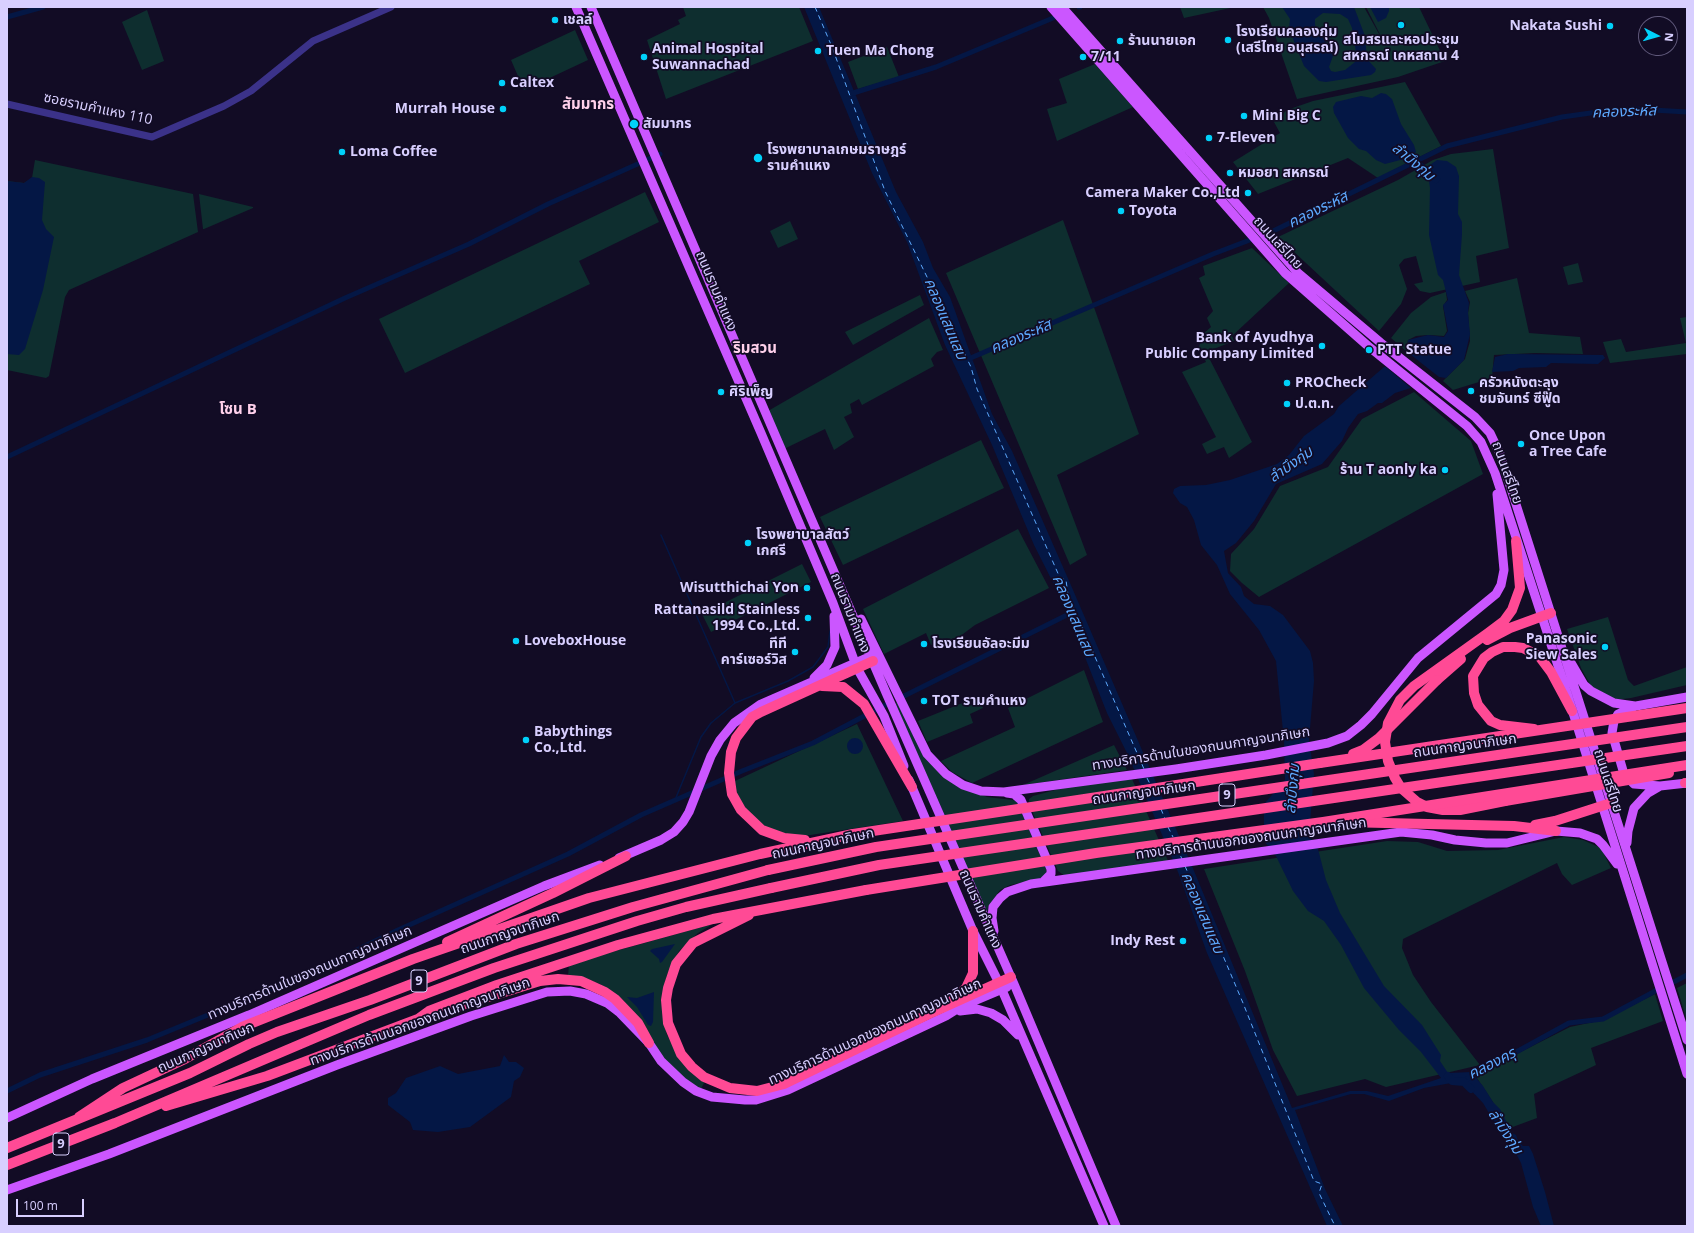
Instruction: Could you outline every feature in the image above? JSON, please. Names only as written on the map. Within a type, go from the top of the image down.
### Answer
[{"type":"highway","points":[[1516,541],[1520,588],[1517,600],[1512,610],[1504,621],[1414,686],[1400,700],[1388,723],[1385,742],[1388,761],[1394,778],[1401,788],[1417,802],[1427,807],[1455,810],[1646,778],[1687,769]]},
{"type":"highway","points":[[1472,650],[1510,628],[1546,615]]},
{"type":"highway","points":[[1320,763],[1363,750],[1392,726],[1437,680],[1472,650],[1488,633]]},
{"type":"highway","points":[[1541,730],[1510,727],[1491,721],[1478,705],[1474,693],[1473,682],[1478,666],[1484,658],[1492,652],[1503,647],[1523,648],[1543,660],[1572,711]]},
{"type":"highway","points":[[821,840],[784,838],[762,830],[741,810],[732,794],[729,761],[739,732],[752,718],[761,712],[817,687],[856,665],[872,658]]},
{"type":"highway","points":[[817,687],[843,687],[864,704],[912,787]]},
{"type":"highway","points":[[79,1117],[123,1088],[185,1059],[242,1027],[413,959],[589,898],[821,840],[852,834],[1687,708]]},
{"type":"highway","name":"ถนนกาญจนาภิเษก","points":[[7,1148],[79,1117],[190,1073],[277,1032],[370,1000],[516,944],[633,907],[768,870],[876,847],[1687,727]]},
{"type":"highway","name":"ถนนกาญจนาภิเษก","points":[[7,1165],[115,1123],[369,1014],[494,968],[636,921],[686,907],[879,865],[1687,746]]},
{"type":"highway","points":[[418,1019],[429,1011],[497,985],[612,946],[714,919],[763,908],[1096,852],[1323,822],[1687,766]]},
{"type":"highway","points":[[1514,826],[1550,823],[1606,804]]},
{"type":"highway","points":[[1323,822],[1514,826],[1556,831]]},
{"type":"highway","points":[[413,959],[477,927],[553,893],[626,856]]},
{"type":"highway","points":[[763,908],[693,943],[676,964],[666,1000],[668,1023],[681,1054],[692,1067],[704,1077],[730,1088],[757,1091],[770,1089],[784,1084],[929,1014],[1012,980]]},
{"type":"highway","points":[[929,1014],[960,993],[969,982],[974,964],[974,931]]},
{"type":"highway","points":[[115,1123],[267,1076],[418,1019],[540,981],[569,979],[581,981],[593,986],[615,999],[638,1023],[649,1043]]},
{"type":"main road","name":"ถนนรามคำแหง","points":[[576,7],[647,168],[768,451],[832,603],[856,665],[884,716],[912,787],[974,931],[1000,986],[1104,1226]]},
{"type":"main road","name":"ถนนรามคำแหง","points":[[591,7],[816,532],[846,596],[872,658],[891,692],[895,711],[1012,980],[1116,1226]]},
{"type":"main road","name":"ถนนเสรีไทย","points":[[1051,7],[1251,228],[1270,243],[1307,281],[1380,343],[1475,417],[1490,433],[1500,454],[1572,711],[1606,804],[1626,848],[1687,1040]]},
{"type":"main road","name":"ถนนเสรีไทย","points":[[1062,7],[1251,228],[1261,247],[1300,288],[1475,434],[1487,453],[1516,541],[1546,615],[1561,646],[1625,876],[1687,1074]]},
{"type":"main road","points":[[768,451],[779,446]]},
{"type":"main road","name":"ทางบริการด้านในของถนนกาญจนาภิเษก","points":[[846,596],[859,614],[891,692],[904,707],[927,754],[946,774],[970,787],[981,790],[1004,792],[1176,769],[1266,755],[1328,743],[1347,736],[1372,714],[1418,658],[1493,598],[1499,589],[1504,570],[1497,481]]},
{"type":"main road","points":[[804,537],[816,532]]},
{"type":"main road","points":[[805,685],[827,665],[835,647],[836,638],[832,603]]},
{"type":"main road","points":[[1561,646],[1584,685],[1591,692],[1614,703],[1636,706]]},
{"type":"main road","name":"ทางบริการด้านในของถนนกาญจนาภิเษก","points":[[7,1118],[92,1079],[249,1015],[544,886],[626,856],[661,840],[674,832],[683,822],[689,812],[711,756],[729,727],[752,709],[805,685],[856,665]]},
{"type":"main road","points":[[1686,783],[1660,786],[1634,784],[1624,774],[1612,733],[1614,721],[1618,714],[1636,706],[1687,697]]},
{"type":"main road","points":[[1626,848],[1628,831],[1634,808],[1648,793],[1660,786]]},
{"type":"main road","points":[[1033,788],[1029,794],[1027,803],[1054,868],[1065,878]]},
{"type":"main road","points":[[1004,792],[1014,794],[1021,800],[1051,870],[1051,874],[1044,881]]},
{"type":"main road","name":"ทางบริการด้านนอกของถนนกาญจนาภิเษก","points":[[996,943],[992,918],[993,907],[1007,892],[1044,881],[1210,860],[1331,841],[1401,832],[1432,835],[1470,842],[1507,843],[1556,831],[1580,833],[1596,840],[1610,853],[1625,876]]},
{"type":"main road","name":"ทางบริการด้านนอกของถนนกาญจนาภิเษก","points":[[7,1190],[109,1154],[337,1065],[471,1016],[547,992],[570,991],[586,994],[607,1003],[620,1013],[649,1043],[669,1069],[683,1082],[696,1091],[719,1098],[756,1100],[788,1090],[946,1016],[1000,986]]},
{"type":"main road","points":[[946,1016],[970,1009],[984,1010],[1003,1020],[1022,1039]]},
{"type":"main road","points":[[7,1186],[467,1013],[471,1016]]},
{"type":"street","name":"ซอยรามคำแหง 110","points":[[7,104],[152,136],[224,106],[251,91],[313,41],[391,7]]},
{"type":"green space","points":[[683,7],[799,7],[813,41],[666,99],[647,40],[680,24],[678,20],[686,16]]},
{"type":"green space","points":[[1180,7],[1235,7],[1184,18]]},
{"type":"green space","points":[[1263,7],[1364,7],[1388,50],[1366,7],[1419,7],[1445,61],[1398,77],[1297,99],[1269,18]]},
{"type":"green space","points":[[147,10],[164,61],[142,70],[122,22]]},
{"type":"green space","points":[[575,30],[588,60],[524,90],[511,60]]},
{"type":"green space","points":[[887,47],[899,77],[858,89],[848,62]]},
{"type":"green space","points":[[1095,64],[1133,107],[1057,141],[1047,109],[1067,103],[1059,79]]},
{"type":"green space","points":[[1405,82],[1441,146],[1378,178],[1348,158],[1258,194],[1233,162],[1280,133],[1274,122],[1287,110],[1313,101]]},
{"type":"green space","points":[[1493,149],[1509,248],[1476,256],[1480,282],[1430,293],[1420,291],[1414,284],[1423,282],[1416,256],[1404,259],[1399,265],[1407,289],[1401,304],[1379,331],[1278,237],[1398,180],[1433,160],[1451,154]]},
{"type":"green space","points":[[35,160],[193,194],[198,232],[69,290],[65,297],[49,376],[46,378],[7,370],[7,181],[24,183],[32,178]]},
{"type":"green space","points":[[645,192],[659,222],[579,261],[590,284],[405,373],[379,319]]},
{"type":"green space","points":[[199,194],[253,207],[253,208],[203,229]]},
{"type":"green space","points":[[1063,220],[1139,434],[1057,475],[1087,555],[1070,565],[946,273]]},
{"type":"green space","points":[[790,221],[798,239],[778,248],[770,231]]},
{"type":"green space","points":[[1252,248],[1289,283],[1232,336],[1234,341],[1206,352],[1252,442],[1229,458],[1224,447],[1207,454],[1202,444],[1216,437],[1182,372],[1206,362],[1199,347],[1203,334],[1211,327],[1207,318],[1213,311],[1199,278],[1205,275],[1203,266]]},
{"type":"green space","points":[[1578,263],[1583,282],[1568,285],[1563,267]]},
{"type":"green space","points":[[1517,278],[1529,333],[1580,337],[1583,354],[1535,353],[1494,355],[1492,378],[1453,390],[1443,381],[1465,359],[1470,341],[1468,313],[1470,302],[1465,291]]},
{"type":"green space","points":[[1446,292],[1447,300],[1443,306],[1447,331],[1444,336],[1416,336],[1408,340],[1406,351],[1391,338],[1411,313],[1431,297]]},
{"type":"green space","points":[[920,295],[924,305],[853,345],[845,332]]},
{"type":"green space","points":[[1687,317],[1687,354],[1610,363],[1603,342],[1621,339],[1626,352],[1686,343],[1680,318]]},
{"type":"green space","points":[[929,318],[943,350],[937,352],[931,359],[934,366],[862,405],[859,399],[850,404],[852,413],[844,417],[854,437],[834,450],[825,429],[784,449],[768,411]]},
{"type":"green space","points":[[1414,392],[1471,441],[1483,474],[1259,597],[1242,583],[1230,571],[1231,554],[1254,529],[1280,486],[1328,467],[1362,419]]},
{"type":"green space","points":[[981,440],[1004,488],[843,565],[820,517]]},
{"type":"green space","points":[[1018,529],[1049,588],[975,625],[959,637],[931,645],[926,633],[884,654],[863,609]]},
{"type":"green space","points":[[802,564],[811,582],[711,632],[702,614]]},
{"type":"green space","points":[[1608,617],[1628,680],[1634,686],[1687,667],[1687,685],[1631,698],[1614,700],[1602,695],[1591,686],[1581,668],[1567,629]]},
{"type":"green space","points":[[1084,670],[1103,722],[972,783],[952,772],[941,761],[1015,727],[1008,708]]},
{"type":"green space","points":[[898,701],[920,747],[962,786],[987,797],[1013,800],[1017,802],[1046,869],[1046,875],[1040,879],[1010,885],[1000,890],[988,907],[987,916],[942,809],[916,755],[895,704]]},
{"type":"green space","points":[[980,701],[983,708],[970,714],[973,723],[927,742],[918,721],[965,702],[967,707]]},
{"type":"green space","points":[[857,724],[903,821],[797,837],[763,827],[743,805],[736,793],[735,781]]},
{"type":"green space","points":[[1114,745],[1127,770],[1023,785]]},
{"type":"green space","points":[[1132,779],[1169,863],[1065,876],[1058,871],[1029,804],[1029,799],[1033,796],[1070,786]]},
{"type":"green space","points":[[1564,837],[1583,840],[1601,848],[1611,868],[1572,885],[1562,874],[1557,863],[1403,939],[1402,948],[1413,975],[1431,1002],[1480,1065],[1386,1087],[1365,1079],[1297,1096],[1273,1050],[1245,971],[1204,869],[1387,841],[1418,842],[1447,851],[1498,850]]},
{"type":"green space","points":[[713,924],[698,933],[679,951],[667,975],[662,996],[663,1019],[667,1035],[681,1060],[705,1081],[700,1091],[691,1085],[662,1056],[623,1000],[600,984],[587,979],[568,976],[569,965],[576,962]]},
{"type":"green space","points":[[1687,983],[1687,1021],[1677,988]]},
{"type":"green space","points":[[1655,994],[1663,1021],[1591,1048],[1596,1065],[1534,1094],[1537,1118],[1510,1128],[1475,1075],[1570,1027],[1603,1020]]},
{"type":"water","name":"คลองแสนแสบ","points":[[804,7],[819,7],[896,192],[923,242],[933,268],[950,297],[992,414],[1012,451],[1070,583],[1192,866],[1292,1108],[1350,1091],[1367,1091],[1388,1096],[1441,1078],[1421,1052],[1399,1030],[1364,988],[1341,945],[1324,921],[1308,911],[1293,891],[1276,856],[1264,841],[1264,804],[1285,780],[1284,741],[1276,661],[1259,630],[1230,594],[1217,565],[1201,545],[1194,520],[1187,507],[1180,503],[1173,493],[1174,489],[1180,486],[1206,485],[1230,480],[1277,464],[1289,455],[1304,436],[1334,414],[1339,406],[1384,367],[1386,367],[1411,388],[1395,393],[1382,403],[1378,403],[1367,411],[1358,414],[1348,428],[1342,441],[1322,464],[1276,484],[1254,521],[1236,543],[1224,551],[1228,573],[1241,587],[1244,596],[1254,604],[1270,606],[1283,615],[1310,651],[1313,663],[1314,681],[1309,740],[1314,774],[1309,835],[1318,849],[1326,880],[1340,913],[1384,986],[1422,1025],[1441,1055],[1440,1061],[1448,1073],[1471,1072],[1500,1109],[1512,1133],[1516,1135],[1518,1141],[1523,1146],[1529,1146],[1545,1192],[1554,1226],[1541,1226],[1533,1207],[1521,1163],[1507,1136],[1502,1135],[1483,1103],[1462,1081],[1424,1088],[1389,1101],[1364,1094],[1351,1094],[1295,1110],[1325,1189],[1343,1226],[1327,1226],[1207,953],[1178,872],[1127,753],[1107,713],[1077,640],[1075,632],[1076,628],[1034,545],[992,445],[945,345],[907,242],[872,173]]},
{"type":"water","points":[[1282,7],[1354,7],[1365,36],[1367,59],[1376,69],[1375,72],[1371,75],[1326,82],[1319,81],[1304,66],[1289,29],[1290,19]],"holes":[[[1323,13],[1340,14],[1348,19],[1352,28],[1356,52],[1355,62],[1345,70],[1335,72],[1331,71],[1329,67],[1333,56],[1331,49],[1316,29],[1315,19]]]},
{"type":"water","points":[[1370,7],[1389,7],[1386,18],[1378,22]]},
{"type":"water","points":[[1381,93],[1386,94],[1392,99],[1401,124],[1414,145],[1416,152],[1412,157],[1385,164],[1376,160],[1366,151],[1359,149],[1348,138],[1334,113],[1333,107],[1336,102],[1361,96],[1372,98]]},
{"type":"water","points":[[1437,160],[1447,161],[1456,167],[1459,176],[1458,214],[1462,222],[1462,234],[1459,275],[1469,303],[1468,313],[1470,334],[1464,360],[1446,378],[1439,377],[1406,351],[1408,340],[1428,335],[1444,337],[1448,331],[1443,305],[1448,300],[1443,280],[1438,275],[1429,235],[1430,188],[1427,167]]},
{"type":"water","points":[[32,177],[39,178],[45,182],[42,220],[46,229],[54,237],[43,290],[25,349],[19,355],[7,354],[7,181],[24,183]]},
{"type":"water","points":[[1508,354],[1603,355],[1605,358],[1598,364],[1551,363],[1546,367],[1519,368],[1513,371],[1492,372],[1495,357]]},
{"type":"water","points":[[852,738],[858,738],[863,743],[861,752],[858,754],[852,754],[847,749],[847,743]]},
{"type":"water","points":[[675,944],[660,963],[659,959],[650,951],[652,949]]},
{"type":"water","points":[[654,992],[653,1022],[651,1026],[648,1025],[637,1007],[627,997],[637,998]]},
{"type":"water","points":[[504,1055],[509,1062],[516,1062],[524,1068],[520,1077],[514,1081],[511,1097],[470,1127],[438,1132],[413,1130],[410,1122],[388,1105],[388,1098],[396,1093],[406,1078],[440,1066],[458,1074],[500,1066]]},
{"type":"waterway","points":[[7,17],[43,7]]},
{"type":"waterway","points":[[850,94],[936,67],[1053,18]]},
{"type":"waterway","name":"คลองระหัส","points":[[1263,236],[1447,146],[1562,117],[1605,111],[1636,109],[1687,112]]},
{"type":"waterway","name":"ลำบึงกุ่ม","points":[[1402,152],[1436,179]]},
{"type":"waterway","points":[[7,457],[345,298],[469,244],[548,204],[660,154]]},
{"type":"waterway","name":"คลองระหัส","points":[[966,360],[1213,254],[1255,238]]},
{"type":"waterway","points":[[661,535],[735,703]]},
{"type":"waterway","name":"คลองแสนแสบ","points":[[898,699],[1071,613]]},
{"type":"waterway","points":[[675,800],[701,737],[711,723],[735,703],[788,681],[813,667],[828,647],[830,631]]},
{"type":"waterway","points":[[7,1091],[40,1075],[147,1040],[305,975],[398,930],[568,854],[641,815],[742,771],[813,743],[891,702]]},
{"type":"waterway","name":"คลองครุ","points":[[1668,985],[1687,975]]},
{"type":"waterway","name":"คลองครุ","points":[[1467,1079],[1569,1023],[1603,1019],[1661,988]]},
{"type":"waterway","name":"คลองครุ","points":[[1448,1076],[1452,1081],[1464,1082],[1471,1089]]},
{"type":"ferry route","points":[[815,7],[832,47],[885,191],[971,367],[977,389],[1060,578],[1066,580],[1068,595],[1144,769]]},
{"type":"ferry route","points":[[1147,778],[1150,784]]},
{"type":"ferry route","points":[[1154,792],[1157,800]]},
{"type":"ferry route","points":[[1161,809],[1165,819]]},
{"type":"ferry route","points":[[1168,827],[1173,837]]},
{"type":"ferry route","points":[[1177,848],[1182,859]]},
{"type":"ferry route","points":[[1185,866],[1243,1003],[1314,1181],[1322,1184],[1319,1193],[1335,1226]]},
{"type":"place","name":"เชลล์","points":[[555,20]]},
{"type":"place","name":"สโมสรและหอประชุม สหกรณ์ เคหสถาน 4","points":[[1401,25]]},
{"type":"place","name":"Nakata Sushi","points":[[1610,26]]},
{"type":"place","name":"โรงเรียนคลองกุ่ม (เสรีไทย อนุสรณ์)","points":[[1228,40]]},
{"type":"place","name":"ร้านนายเอก","points":[[1120,41]]},
{"type":"place","name":"Tuen Ma Chong","points":[[818,51]]},
{"type":"place","name":"Animal Hospital Suwannachad","points":[[644,57]]},
{"type":"place","name":"7/11","points":[[1083,57]]},
{"type":"place","name":"Caltex","points":[[502,83]]},
{"type":"place","name":"Murrah House","points":[[503,109]]},
{"type":"place","name":"Mini Big C","points":[[1244,116]]},
{"type":"place","name":"สัมมากร","points":[[634,124]]},
{"type":"place","name":"7-Eleven","points":[[1209,138]]},
{"type":"place","name":"Loma Coffee","points":[[342,152]]},
{"type":"place","name":"โรงพยาบาลเกษมราษฎร์ รามคำแหง","points":[[758,158]]},
{"type":"place","name":"หมอยา สหกรณ์","points":[[1230,173]]},
{"type":"place","name":"Camera Maker Co.,Ltd","points":[[1248,193]]},
{"type":"place","name":"Toyota","points":[[1121,211]]},
{"type":"place","name":"Bank of Ayudhya Public Company Limited","points":[[1322,346]]},
{"type":"place","name":"PTT Statue","points":[[1369,350]]},
{"type":"place","name":"PROCheck","points":[[1287,383]]},
{"type":"place","name":"ครัวหนังตะลุง ชมจันทร์ ซีฟู๊ด","points":[[1471,391]]},
{"type":"place","name":"ศิริเพ็ญ","points":[[721,392]]},
{"type":"place","name":"ป.ต.ท.","points":[[1287,404]]},
{"type":"place","name":"Once Upon a Tree Cafe","points":[[1521,444]]},
{"type":"place","name":"ร้าน T aonly ka","points":[[1445,470]]},
{"type":"place","name":"โรงพยาบาลสัตว์ เกศรี","points":[[748,543]]},
{"type":"place","name":"Wisutthichai Yon","points":[[807,588]]},
{"type":"place","name":"Rattanasild Stainless 1994 Co.,Ltd.","points":[[808,618]]},
{"type":"place","name":"LoveboxHouse","points":[[516,641]]},
{"type":"place","name":"โรงเรียนอัลอะมีม","points":[[924,644]]},
{"type":"place","name":"Panasonic Siew Sales","points":[[1605,647]]},
{"type":"place","name":"ทีที คาร์เซอร์วิส","points":[[795,652]]},
{"type":"place","name":"TOT รามคำแหง","points":[[924,701]]},
{"type":"place","name":"Babythings Co.,Ltd.","points":[[526,740]]},
{"type":"place","name":"Indy Rest","points":[[1183,941]]},
{"type":"district","name":"สัมมากร","points":[[588,105]]},
{"type":"district","name":"ริมสวน","points":[[755,349]]},
{"type":"district","name":"โซน B","points":[[238,410]]}]
